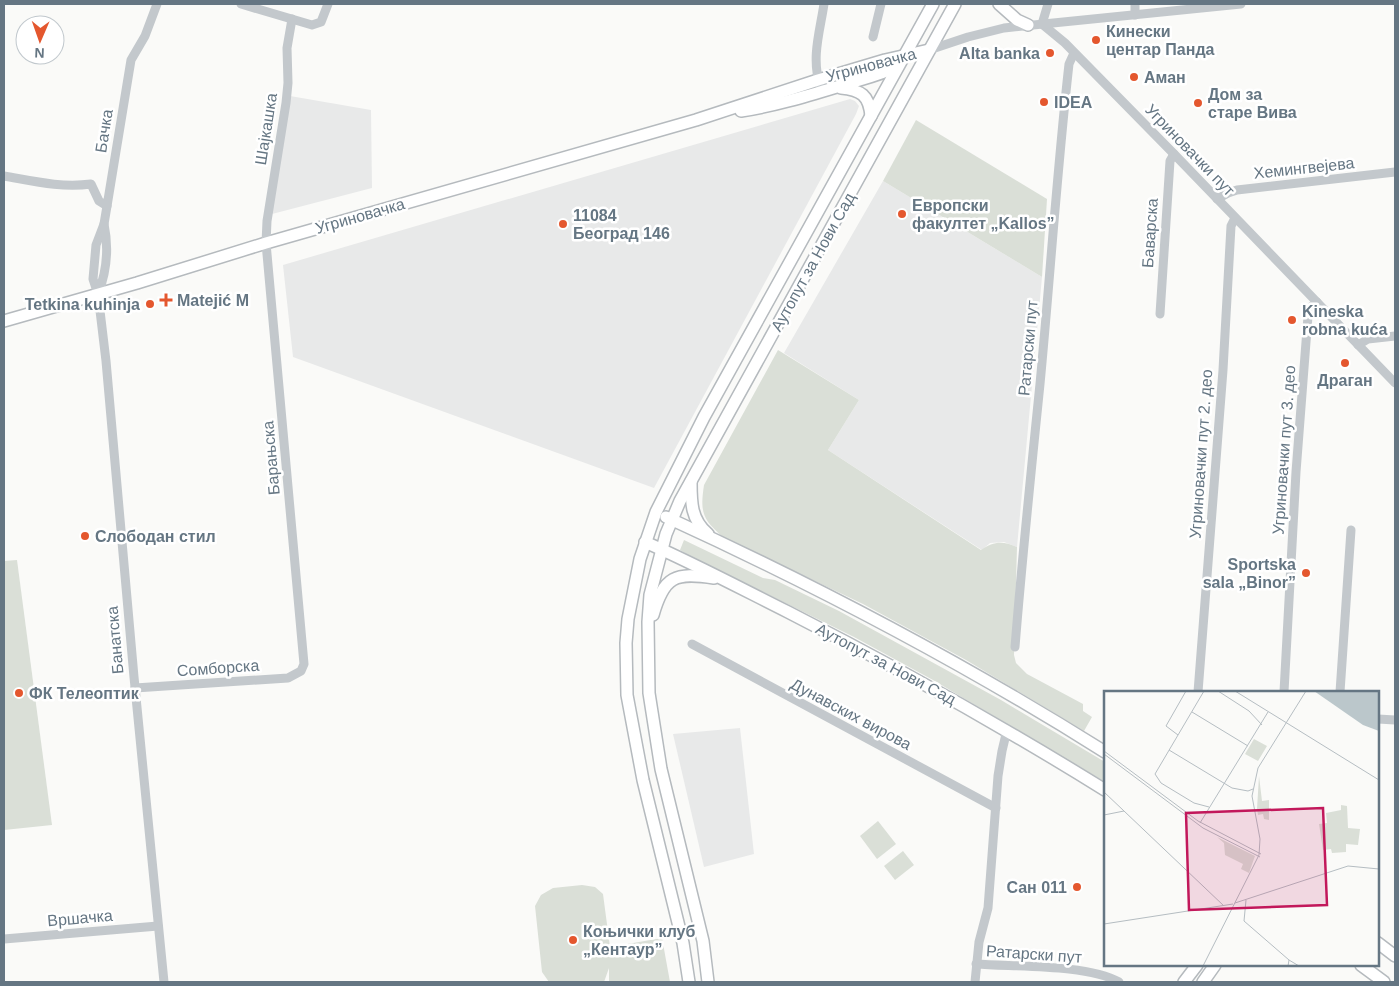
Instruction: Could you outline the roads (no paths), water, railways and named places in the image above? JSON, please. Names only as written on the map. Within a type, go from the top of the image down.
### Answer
[{"type":"main road","name":"Аутопут за Нови Сад","points":[[933,4],[704,417],[656,512],[645,542],[896,668],[1008,730],[1104,789]]},
{"type":"main road","name":"Аутопут за Нови Сад","points":[[661,549],[672,519],[691,481],[955,4]]},
{"type":"main road","points":[[999,4],[1017,20],[1028,25]]},
{"type":"main road","name":"Угриновачка","points":[[718,113],[759,108],[837,87],[898,67],[929,50]]},
{"type":"main road","name":"Угриновачка","points":[[4,322],[266,243],[718,113],[818,80],[929,50]]},
{"type":"main road","points":[[837,87],[855,90],[864,96],[870,107],[871,116]]},
{"type":"main road","points":[[691,481],[691,499],[694,515],[704,530],[717,541]]},
{"type":"main road","name":"Аутопут за Нови Сад","points":[[656,512],[868,616],[991,683],[1104,751]]},
{"type":"main road","points":[[645,542],[628,619],[626,643],[628,695],[643,780],[683,943],[689,982]]},
{"type":"main road","points":[[661,549],[649,602],[649,693],[652,721],[661,769],[703,941],[708,982]]},
{"type":"main road","points":[[648,637],[658,597],[670,581],[688,575],[723,580]]},
{"type":"main road","points":[[1379,944],[1395,956]]},
{"type":"main road","points":[[1184,982],[1196,966]]},
{"type":"main road","points":[[1203,982],[1214,966]]},
{"type":"main road","points":[[1362,966],[1384,982]]},
{"type":"street","name":"Бачка","points":[[98,294],[106,270],[107,246],[104,224],[131,60],[145,36],[157,4]]},
{"type":"street","points":[[241,4],[312,25],[318,24],[323,19],[328,4]]},
{"type":"street","points":[[822,91],[818,80],[816,56],[824,4]]},
{"type":"street","points":[[872,37],[881,4]]},
{"type":"street","points":[[1042,24],[1048,4]]},
{"type":"street","points":[[1135,4],[1135,15]]},
{"type":"street","points":[[929,50],[981,33],[1004,28],[1135,15],[1182,7],[1241,4]]},
{"type":"street","name":"Шајкашка","points":[[266,243],[267,221],[286,103],[288,83],[287,48],[292,19]]},
{"type":"street","name":"Угриновачки пут","points":[[1042,24],[1074,53],[1174,154],[1395,383]]},
{"type":"street","name":"Ратарски пут","points":[[1015,648],[1024,529],[1040,386],[1060,148],[1069,64],[1074,53]]},
{"type":"street","name":"Баварска","points":[[1160,314],[1170,161],[1174,154]]},
{"type":"street","name":"Хемингвејева","points":[[1217,199],[1238,190],[1395,172]]},
{"type":"street","points":[[4,176],[53,185],[73,186],[91,184],[99,201],[108,206]]},
{"type":"street","name":"Угриновачки пут 2. део","points":[[1198,691],[1222,380],[1231,226],[1235,218]]},
{"type":"street","name":"Барањска","points":[[266,243],[304,664],[301,670]]},
{"type":"street","name":"Банатска","points":[[98,294],[106,360],[135,688],[164,982]]},
{"type":"street","name":"Угриновачки пут 3. део","points":[[1284,691],[1296,472],[1308,316],[1312,306],[1317,302]]},
{"type":"street","points":[[1358,345],[1368,339],[1395,336]]},
{"type":"street","points":[[1340,691],[1351,530]]},
{"type":"street","name":"Дунавских вирова","points":[[692,644],[996,808]]},
{"type":"street","name":"Сомборска","points":[[135,688],[277,679],[293,676],[301,670]]},
{"type":"street","points":[[1379,719],[1395,720]]},
{"type":"street","points":[[974,982],[979,942],[989,899],[1002,750],[1008,730]]},
{"type":"street","name":"Вршачка","points":[[4,939],[158,926]]},
{"type":"street","name":"Ратарски пут","points":[[976,964],[1070,969],[1119,982]]},
{"type":"place","name":"Кинески центар Панда","points":[[1096,40]]},
{"type":"place","name":"Alta banka","points":[[1050,53]]},
{"type":"place","name":"Аман","points":[[1134,77]]},
{"type":"place","name":"IDEA","points":[[1044,102]]},
{"type":"place","name":"Дом за старе Вива","points":[[1198,103]]},
{"type":"place","name":"Европски факултет „Kallos”","points":[[902,214]]},
{"type":"place","name":"11084 Београд 146","points":[[563,224]]},
{"type":"place","name":"Matejić M","points":[[166,300]]},
{"type":"place","name":"Tetkina kuhinja","points":[[150,304]]},
{"type":"place","name":"Kineska robna kuća","points":[[1292,320]]},
{"type":"place","name":"Драган","points":[[1345,363]]},
{"type":"place","name":"Слободан стил","points":[[85,536]]},
{"type":"place","name":"Sportska sala „Binor”","points":[[1306,573]]},
{"type":"place","name":"ФК Телеоптик","points":[[19,693]]},
{"type":"place","name":"Сан 011","points":[[1077,887]]},
{"type":"place","name":"Коњички клуб „Кентаур”","points":[[573,940]]}]
